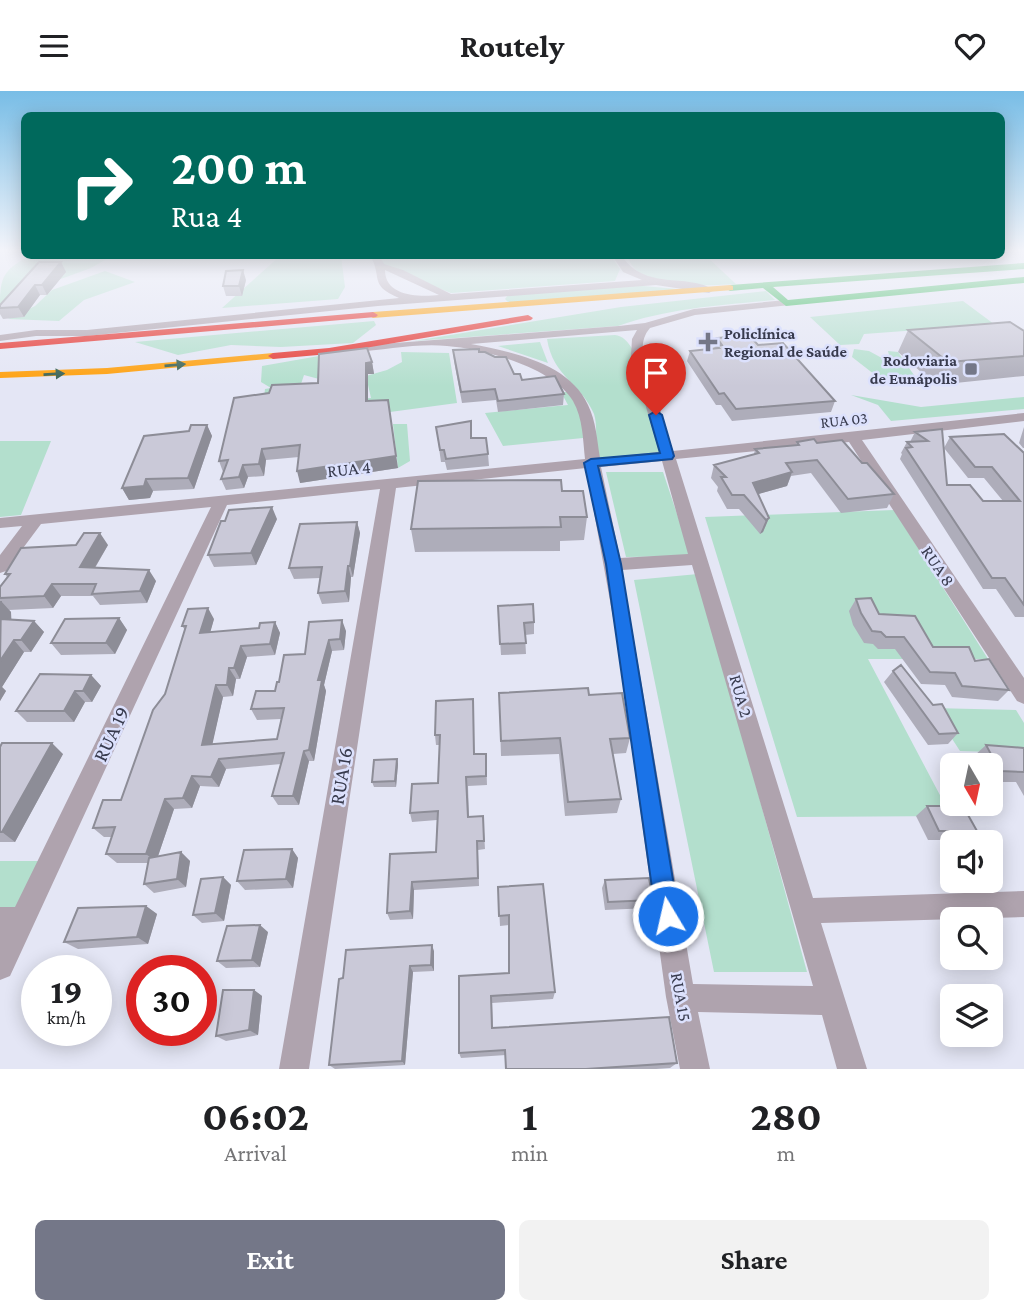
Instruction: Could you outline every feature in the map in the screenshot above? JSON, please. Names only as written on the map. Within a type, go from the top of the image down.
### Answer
[{"type":"main road","points":[[0,346],[492,299],[595,295]]},
{"type":"main road","points":[[0,375],[107,371],[329,351],[675,295]]},
{"type":"main road","points":[[776,295],[786,303],[873,295]]},
{"type":"main road","points":[[107,371],[90,362],[88,352],[112,337]]},
{"type":"street","points":[[400,295],[411,300]]},
{"type":"street","points":[[0,338],[36,333],[87,333],[449,296],[492,299],[527,295]]},
{"type":"street","points":[[329,351],[646,326],[694,312],[786,303]]},
{"type":"street","name":"RUA 2","points":[[646,326],[636,344],[637,355],[852,1069]]},
{"type":"street","name":"RUA 15","points":[[450,343],[496,352],[536,367],[563,383],[578,398],[586,414],[591,463],[614,564],[680,997],[695,1069]]},
{"type":"street","name":"RUA 03","points":[[667,456],[853,437],[992,427],[1024,417]]},
{"type":"street","name":"RUA 8","points":[[853,437],[1024,695]]},
{"type":"street","name":"RUA 4","points":[[0,523],[667,456]]},
{"type":"street","name":"RUA 16","points":[[293,1069],[389,484]]},
{"type":"street","name":"RUA 19","points":[[0,967],[11,920],[221,502]]},
{"type":"street","points":[[0,567],[35,521]]},
{"type":"street","points":[[614,564],[700,559]]},
{"type":"street","points":[[804,911],[1024,904]]},
{"type":"street","points":[[680,997],[749,1001],[790,998],[831,1002]]},
{"type":"green space","points":[[1,295],[24,295],[21,300],[0,305]]},
{"type":"green space","points":[[47,295],[99,295],[84,300],[59,321],[8,319],[35,306]]},
{"type":"green space","points":[[237,295],[341,295],[338,299],[222,308]]},
{"type":"green space","points":[[508,295],[625,295],[509,303],[505,299]]},
{"type":"green space","points":[[733,295],[770,295],[775,300],[676,311],[618,326],[414,341],[621,307]]},
{"type":"green space","points":[[963,301],[1002,330],[945,328],[864,334],[859,344],[840,345],[810,317]]},
{"type":"green space","points":[[374,321],[376,325],[353,343],[281,347],[231,345],[178,355],[135,342]]},
{"type":"green space","points":[[615,335],[625,340],[634,351],[641,367],[660,454],[596,459],[594,414],[555,362],[547,339]]},
{"type":"green space","points":[[540,342],[548,363],[498,346]]},
{"type":"green space","points":[[854,349],[869,351],[891,363],[888,351],[898,352],[916,378],[879,378],[852,357]]},
{"type":"green space","points":[[401,352],[449,353],[457,403],[390,412],[350,413],[349,399],[371,398],[366,376],[402,362]]},
{"type":"green space","points":[[336,353],[319,379],[304,375],[301,384],[263,406],[265,389],[271,388],[261,382],[262,366]]},
{"type":"green space","points":[[561,392],[567,392],[578,408],[583,438],[503,446],[485,413],[568,405]]},
{"type":"green space","points":[[851,395],[921,407],[1024,397],[1024,409],[891,421],[878,405]]},
{"type":"green space","points":[[393,424],[407,424],[410,461],[398,468]]},
{"type":"green space","points":[[0,441],[51,441],[21,515],[0,517]]},
{"type":"green space","points":[[606,472],[663,472],[691,556],[626,557]]},
{"type":"green space","points":[[894,510],[988,659],[868,659],[940,795],[940,816],[951,816],[797,817],[705,517]]},
{"type":"green space","points":[[698,574],[807,972],[714,972],[634,580]]},
{"type":"green space","points":[[932,708],[1016,710],[1024,723],[1024,753],[960,751]]},
{"type":"green space","points":[[0,861],[42,861],[19,912],[0,911]]},
{"type":"building","points":[[9,295],[28,295],[18,307],[0,308]]},
{"type":"building","points":[[1010,322],[1024,331],[1024,356],[948,362],[908,330]]},
{"type":"building","points":[[749,335],[758,345],[783,343],[835,401],[736,409],[724,393],[719,394],[690,351],[719,348],[717,346],[722,345],[717,338]]},
{"type":"building","points":[[367,348],[372,362],[366,363],[366,401],[388,400],[396,456],[297,471],[300,445],[262,449],[259,464],[243,465],[239,477],[221,479],[228,460],[219,461],[234,398],[269,393],[272,385],[318,383],[319,354]]},
{"type":"building","points":[[479,349],[479,352],[495,357],[506,357],[514,374],[520,374],[522,380],[555,376],[564,394],[498,401],[495,389],[461,392],[453,350]]},
{"type":"building","points":[[471,421],[471,438],[486,438],[488,454],[446,459],[444,450],[440,450],[436,427]]},
{"type":"building","points":[[191,425],[207,425],[188,478],[146,479],[144,486],[122,488],[144,436],[189,431]]},
{"type":"building","points":[[942,429],[947,485],[970,485],[983,501],[1020,501],[992,467],[975,467],[950,437],[1004,434],[1024,453],[1024,605],[1005,578],[992,578],[906,448],[912,447],[907,442],[928,441],[915,432]]},
{"type":"building","points":[[814,439],[817,443],[842,440],[894,494],[848,499],[817,460],[786,463],[792,472],[753,483],[769,518],[766,520],[744,495],[732,495],[721,477],[726,477],[714,465],[759,453],[755,449],[799,445],[797,442]]},
{"type":"building","points":[[561,480],[562,491],[583,491],[587,517],[560,517],[561,527],[411,529],[418,481]]},
{"type":"building","points":[[272,507],[251,553],[208,555],[221,521],[225,521],[229,510]]},
{"type":"building","points":[[357,522],[345,591],[318,593],[322,567],[289,568],[300,524]]},
{"type":"building","points":[[84,533],[100,533],[80,567],[149,570],[140,591],[92,594],[96,584],[52,584],[44,596],[0,598],[0,587],[10,574],[5,574],[21,548],[76,545]]},
{"type":"building","points":[[871,598],[879,614],[915,616],[933,647],[969,647],[975,661],[989,659],[1009,690],[962,686],[955,673],[930,672],[904,637],[886,637],[881,632],[872,631],[856,599]]},
{"type":"building","points":[[1,601],[1,619],[34,621],[21,640],[14,640],[0,661]]},
{"type":"building","points":[[533,604],[534,622],[524,623],[526,643],[500,644],[498,606]]},
{"type":"building","points":[[208,608],[200,633],[259,628],[260,623],[275,622],[270,644],[241,646],[234,668],[229,668],[227,685],[216,685],[202,745],[277,739],[284,708],[251,709],[256,691],[275,691],[284,655],[305,654],[309,622],[342,620],[340,639],[329,640],[318,680],[322,680],[309,750],[304,751],[293,796],[272,796],[284,753],[219,759],[211,777],[192,776],[183,798],[165,799],[146,854],[106,854],[115,827],[93,828],[103,800],[121,800],[153,710],[165,694],[186,626],[182,626],[188,609]]},
{"type":"building","points":[[119,618],[106,643],[51,643],[65,619]]},
{"type":"building","points":[[901,665],[933,705],[942,704],[958,733],[939,734],[893,671]]},
{"type":"building","points":[[40,674],[91,675],[83,691],[75,691],[64,711],[16,711]]},
{"type":"building","points":[[588,688],[589,695],[622,693],[630,738],[610,739],[621,799],[568,802],[560,738],[501,741],[499,693]]},
{"type":"building","points":[[473,699],[474,754],[486,754],[486,776],[466,777],[468,817],[483,816],[484,841],[477,841],[478,878],[412,882],[410,911],[387,913],[390,854],[436,852],[438,811],[410,813],[412,784],[438,783],[440,735],[435,735],[436,701]]},
{"type":"building","points":[[2,743],[52,743],[0,832],[0,747]]},
{"type":"building","points":[[986,745],[1024,748],[1024,772],[1003,771],[1003,753],[990,753]]},
{"type":"building","points":[[397,759],[395,781],[372,782],[374,760]]},
{"type":"building","points":[[927,806],[940,806],[940,816],[969,816],[976,830],[940,830]]},
{"type":"building","points":[[292,849],[286,879],[237,881],[244,850]]},
{"type":"building","points":[[181,852],[177,879],[144,884],[149,858]]},
{"type":"building","points":[[223,877],[215,913],[193,915],[201,879]]},
{"type":"building","points":[[649,878],[653,900],[608,902],[605,880]]},
{"type":"building","points":[[543,884],[555,992],[491,996],[492,1028],[669,1017],[677,1063],[586,1069],[506,1069],[505,1050],[459,1053],[459,976],[509,973],[509,915],[499,916],[498,887]]},
{"type":"building","points":[[146,906],[137,937],[64,942],[78,908]]},
{"type":"building","points":[[260,925],[252,960],[217,961],[227,926]]},
{"type":"building","points":[[432,945],[431,965],[410,966],[402,1061],[329,1065],[339,979],[343,978],[346,950]]},
{"type":"building","points":[[223,990],[254,990],[249,1030],[217,1036]]},
{"type":"traffic: fast","points":[[776,295],[786,303],[873,295]]},
{"type":"traffic: slow","points":[[373,315],[642,295]]},
{"type":"traffic: slow","points":[[0,375],[107,371],[273,356]]},
{"type":"traffic: jam","points":[[0,346],[373,315]]},
{"type":"traffic: jam","points":[[273,356],[329,351],[528,318]]},
{"type":"place","name":"Policlínica Regional de Saúde","points":[[708,342]]},
{"type":"place","name":"Rodoviaria de Eunápolis","points":[[971,369]]},
{"type":"route","points":[[656,415],[667,456],[591,463],[614,564],[668,916]]}]
